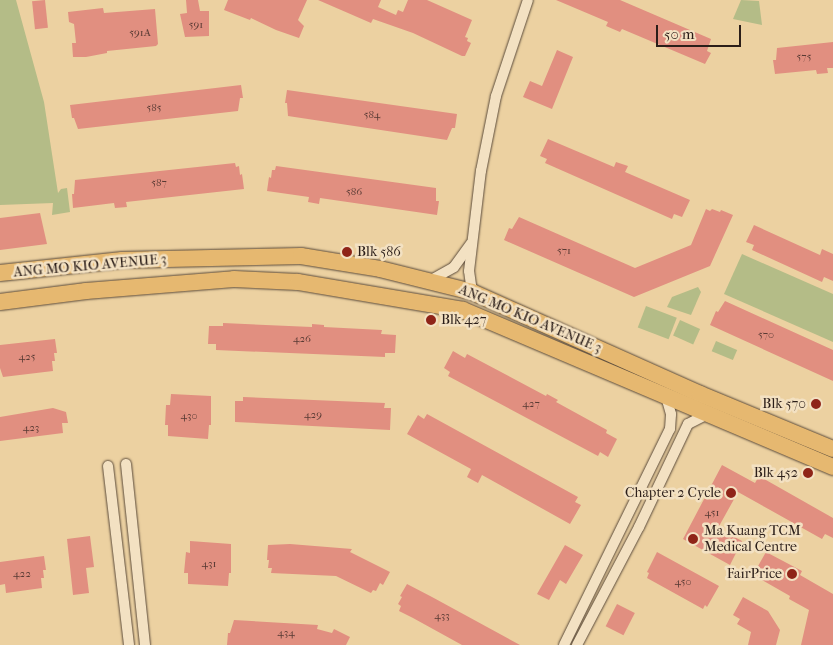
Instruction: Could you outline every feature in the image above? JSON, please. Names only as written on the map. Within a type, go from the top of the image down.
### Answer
[{"type":"main road","name":"ANG MO KIO AVENUE 3","points":[[0,273],[122,260],[301,256],[431,280],[472,292],[700,394],[833,449]]},
{"type":"main road","name":"ANG MO KIO AVENUE 3","points":[[0,302],[86,291],[234,279],[298,282],[463,310],[833,467]]},
{"type":"street","points":[[472,292],[469,271],[471,243],[481,172],[496,96],[528,0]]},
{"type":"street","points":[[431,280],[454,267],[471,243]]},
{"type":"street","points":[[564,645],[670,429],[671,414],[666,396]]},
{"type":"street","points":[[577,645],[639,527],[688,424],[708,414]]},
{"type":"street","points":[[126,464],[145,645]]},
{"type":"street","points":[[108,466],[129,645]]},
{"type":"green space","points":[[0,0],[16,0],[44,102],[58,193],[61,189],[67,188],[70,212],[52,215],[53,203],[0,205]]},
{"type":"green space","points":[[741,0],[759,1],[762,25],[733,19]]},
{"type":"green space","points":[[742,254],[833,294],[833,342],[724,294]]},
{"type":"green space","points":[[698,287],[701,292],[691,315],[667,307],[672,297]]},
{"type":"green space","points":[[646,306],[677,318],[669,339],[638,327]]},
{"type":"green space","points":[[680,320],[700,329],[693,344],[673,336]]},
{"type":"green space","points":[[716,341],[737,350],[733,360],[712,351]]},
{"type":"building","points":[[45,0],[48,28],[35,29],[32,1]]},
{"type":"building","points":[[186,0],[198,0],[200,11],[209,11],[209,36],[185,37],[180,14],[187,13]]},
{"type":"building","points":[[228,0],[307,0],[298,20],[304,26],[299,38],[251,18],[250,20],[224,10]]},
{"type":"building","points":[[318,0],[381,0],[378,7],[396,15],[398,10],[403,12],[408,0],[427,0],[472,20],[465,37],[471,43],[465,56],[462,56],[413,33],[373,19],[371,23]]},
{"type":"building","points":[[556,0],[620,0],[711,39],[707,51],[711,53],[705,64],[622,29],[620,32],[606,26],[608,22]]},
{"type":"building","points":[[103,8],[104,13],[155,9],[158,44],[156,46],[107,51],[107,53],[86,57],[73,57],[72,43],[76,43],[74,24],[69,22],[68,12]]},
{"type":"building","points":[[833,42],[833,68],[827,68],[828,73],[817,74],[816,70],[775,74],[773,60],[776,60],[777,48]]},
{"type":"building","points":[[557,50],[573,57],[552,109],[523,97],[530,81],[542,86]]},
{"type":"building","points":[[241,85],[243,98],[240,98],[238,111],[78,129],[74,118],[72,118],[70,105]]},
{"type":"building","points":[[287,90],[457,114],[455,128],[452,128],[447,140],[288,116],[287,103],[285,103]]},
{"type":"building","points":[[548,139],[614,167],[616,162],[628,166],[625,172],[690,200],[682,217],[674,214],[672,219],[545,163],[547,159],[540,156]]},
{"type":"building","points":[[235,163],[236,167],[239,166],[240,175],[242,174],[244,189],[126,202],[127,207],[115,208],[114,203],[73,208],[72,194],[74,194],[75,180]]},
{"type":"building","points":[[276,166],[436,188],[436,201],[439,201],[437,215],[320,198],[319,204],[308,202],[309,197],[267,191],[269,177],[271,178],[272,170],[275,170]]},
{"type":"building","points":[[706,209],[720,212],[721,210],[733,215],[710,266],[634,297],[504,240],[509,228],[512,229],[519,217],[635,268],[691,245]]},
{"type":"building","points":[[40,213],[47,244],[0,250],[0,218]]},
{"type":"building","points":[[754,225],[820,255],[822,249],[833,254],[833,281],[824,277],[822,282],[752,250],[754,245],[746,242]]},
{"type":"building","points":[[725,301],[833,350],[833,381],[710,325],[716,311],[718,312]]},
{"type":"building","points":[[223,323],[312,327],[312,324],[324,325],[324,327],[382,330],[381,334],[396,335],[395,353],[385,353],[385,357],[216,350],[216,344],[208,344],[209,326],[223,326]]},
{"type":"building","points":[[55,339],[57,353],[54,353],[55,361],[52,361],[53,371],[3,377],[0,368],[0,345]]},
{"type":"building","points":[[453,351],[465,358],[467,354],[546,396],[547,394],[558,400],[556,402],[607,430],[606,433],[617,439],[608,457],[600,452],[598,456],[448,376],[450,372],[444,368]]},
{"type":"building","points":[[171,394],[211,396],[211,425],[209,425],[208,439],[168,436],[168,425],[165,425],[166,405],[170,405]]},
{"type":"building","points":[[243,397],[385,403],[384,408],[391,408],[390,430],[235,422],[235,401],[243,401]]},
{"type":"building","points":[[53,408],[66,412],[68,423],[62,423],[63,433],[0,441],[0,417]]},
{"type":"building","points":[[427,414],[578,497],[575,502],[581,505],[570,524],[482,475],[478,483],[467,477],[471,469],[407,434],[418,415],[424,419]]},
{"type":"building","points":[[722,465],[755,483],[759,476],[833,518],[833,538],[825,534],[822,539],[738,492],[718,528],[742,541],[730,565],[683,539]]},
{"type":"building","points":[[90,536],[94,567],[86,568],[89,593],[73,595],[67,539]]},
{"type":"building","points":[[190,541],[231,544],[231,573],[229,573],[228,586],[188,584],[188,573],[184,573],[186,552],[190,553]]},
{"type":"building","points":[[290,544],[352,549],[350,552],[390,572],[383,585],[380,583],[376,591],[373,590],[371,593],[336,576],[271,573],[272,568],[268,568],[269,560],[267,560],[268,545]]},
{"type":"building","points":[[565,545],[583,555],[566,584],[560,580],[549,600],[537,594]]},
{"type":"building","points":[[657,552],[719,586],[707,607],[705,605],[703,609],[647,578],[649,573],[647,572]]},
{"type":"building","points":[[766,552],[802,571],[800,575],[833,594],[833,645],[801,645],[809,610],[789,599],[790,596],[753,575]]},
{"type":"building","points":[[44,556],[46,570],[43,570],[44,578],[41,578],[42,588],[6,593],[5,584],[0,585],[0,562]]},
{"type":"building","points":[[407,584],[520,645],[462,645],[399,611],[401,606],[398,604],[402,597],[400,596]]},
{"type":"building","points":[[743,597],[768,611],[780,630],[776,645],[748,645],[751,632],[737,624],[740,619],[733,615]]},
{"type":"building","points":[[617,604],[635,613],[623,635],[606,626]]},
{"type":"building","points":[[234,620],[318,625],[317,629],[332,633],[334,629],[350,637],[346,645],[227,645],[228,633],[230,633]]},
{"type":"place","name":"Blk 586","points":[[347,252]]},
{"type":"place","name":"Blk 427","points":[[431,320]]},
{"type":"place","name":"Blk 570","points":[[816,404]]},
{"type":"place","name":"Blk 452","points":[[808,473]]},
{"type":"place","name":"Chapter 2 Cycle","points":[[731,493]]},
{"type":"place","name":"Ma Kuang TCM Medical Centre","points":[[693,539]]},
{"type":"place","name":"FairPrice","points":[[792,574]]}]
